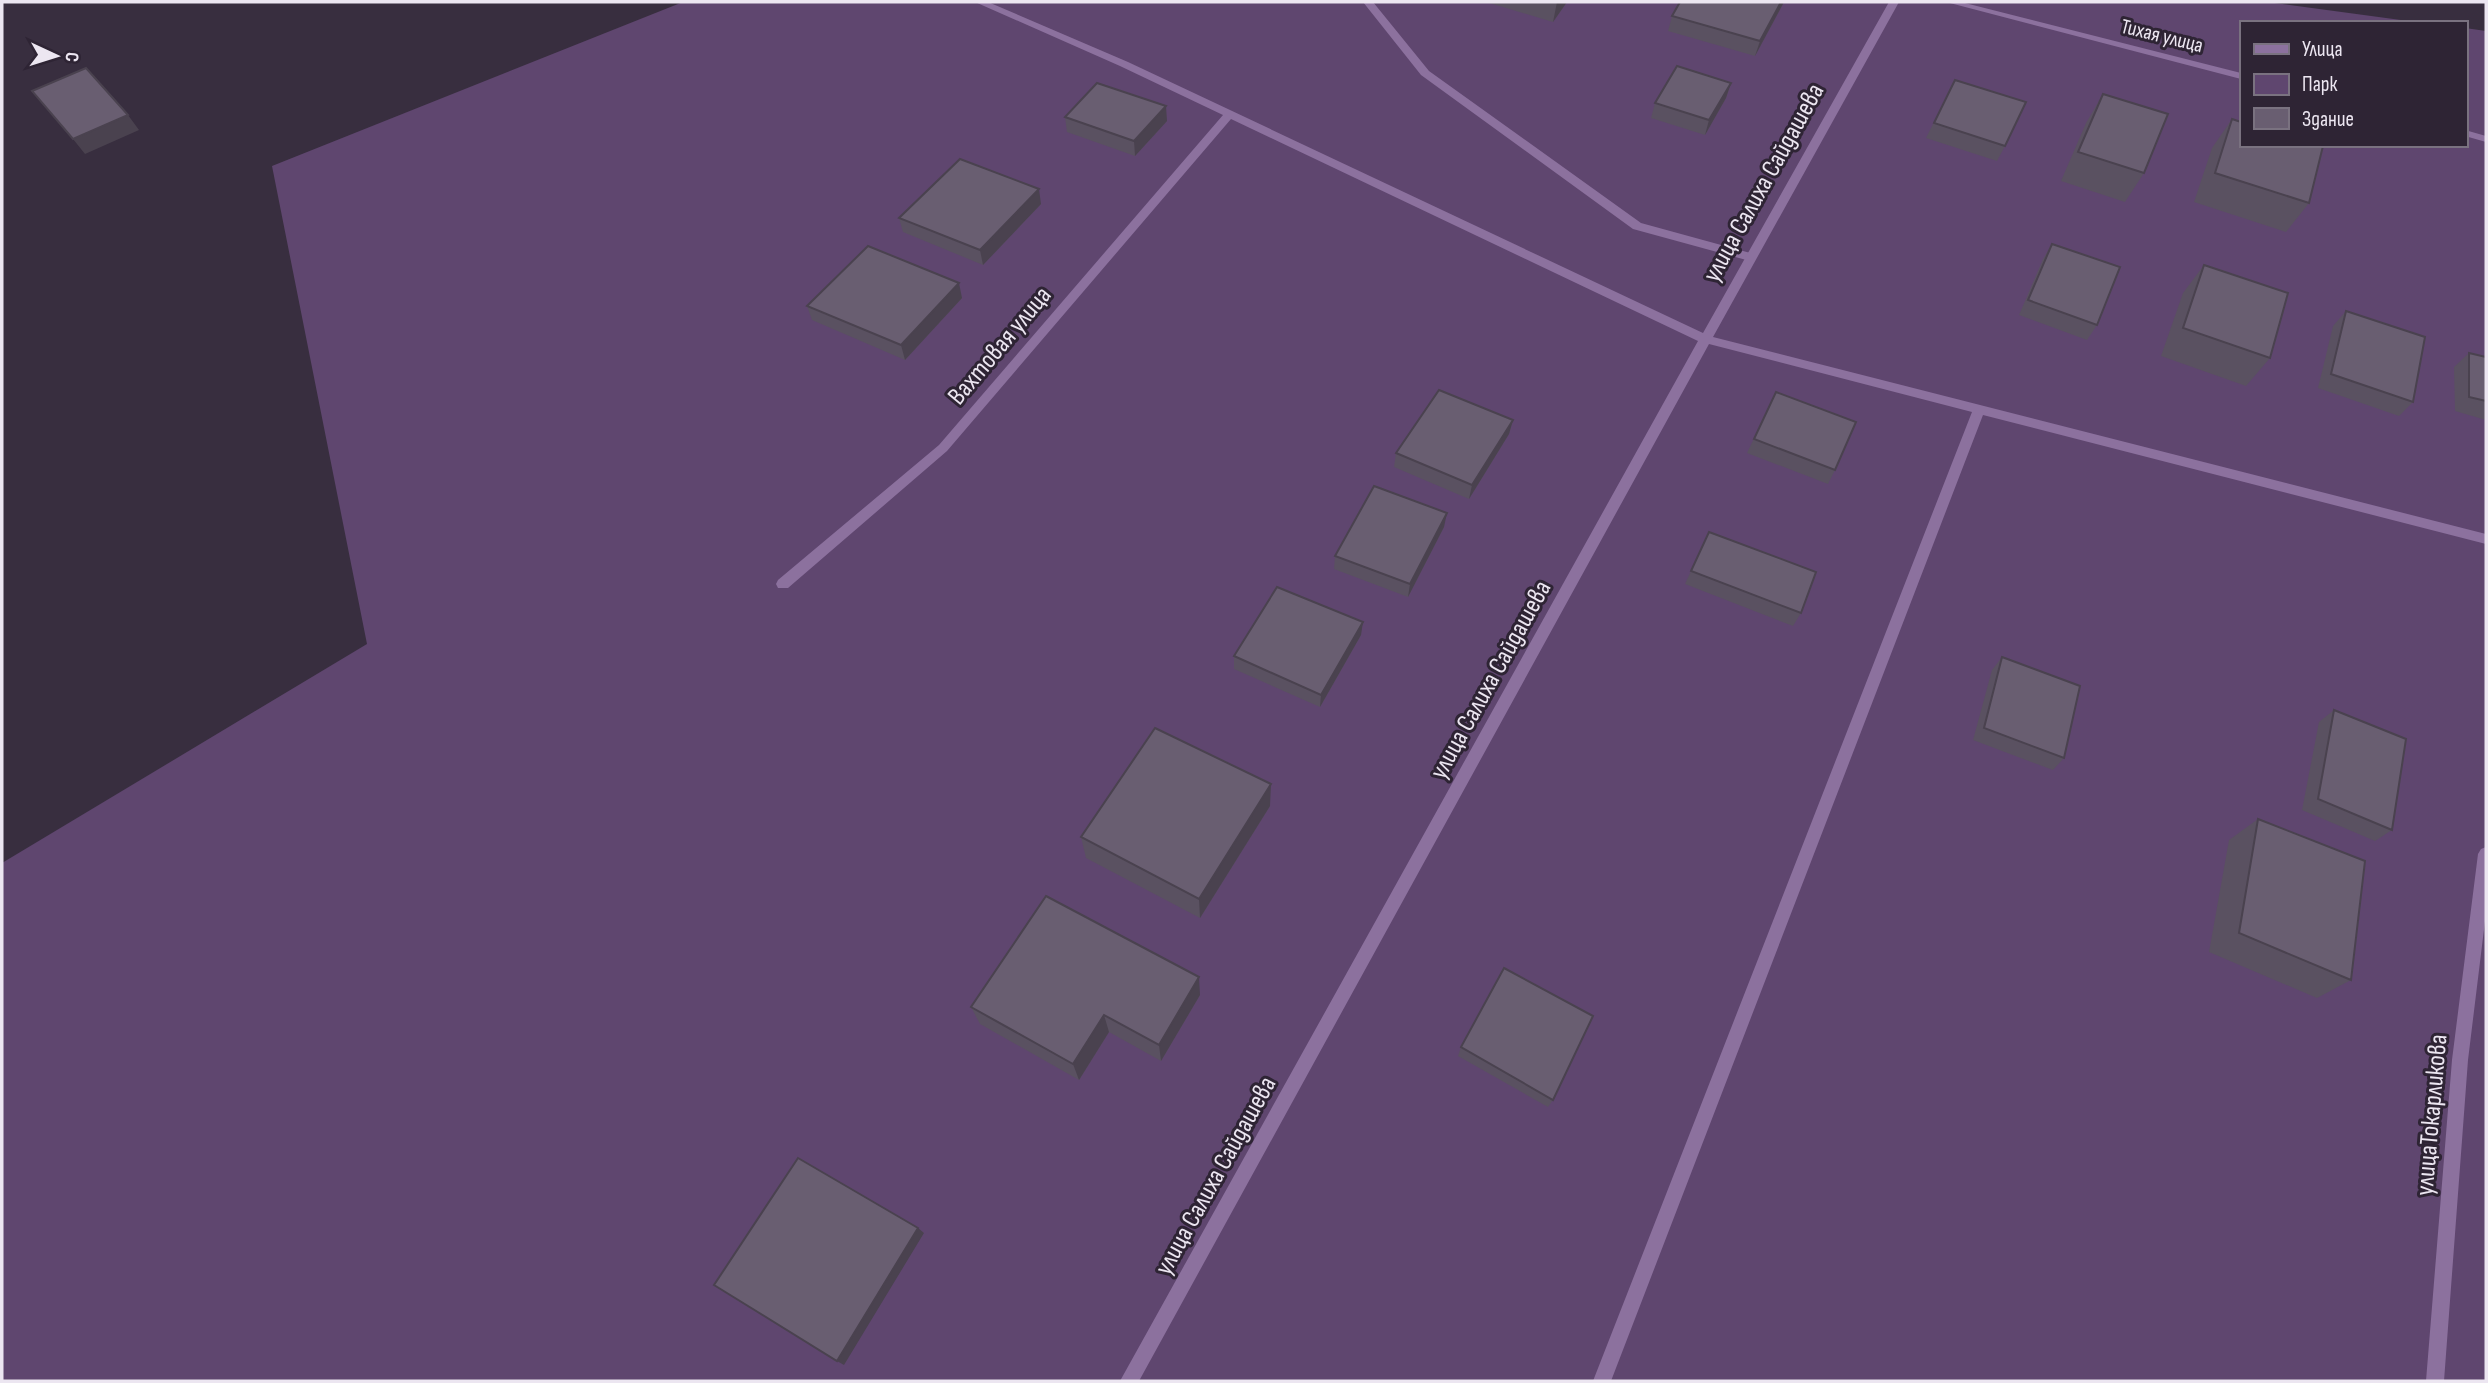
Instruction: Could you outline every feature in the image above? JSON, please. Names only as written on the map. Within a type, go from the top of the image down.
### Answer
[{"type":"street","points":[[980,2],[1228,114],[1704,339],[2486,539]]},
{"type":"street","points":[[1368,2],[1425,74],[1637,226],[1750,257]]},
{"type":"street","name":"улица Салиха Сайдашева","points":[[1129,1381],[1507,703],[1704,339],[1894,2]]},
{"type":"street","name":"Тихая улица","points":[[1951,2],[2240,76]]},
{"type":"street","name":"Вахтовая улица","points":[[783,584],[943,449],[1228,114]]},
{"type":"street","points":[[2467,134],[2486,139]]},
{"type":"street","points":[[1602,1381],[1979,409]]},
{"type":"street","name":"улицаТокарликова","points":[[2435,1381],[2460,1060],[2486,854]]},
{"type":"green space","points":[[683,2],[2267,2],[2408,21],[2240,21],[2240,147],[2467,147],[2467,28],[2486,31],[2486,1381],[2,1381],[2,863],[367,644],[272,166]]},
{"type":"building","points":[[1680,2],[1781,2],[1760,41],[1672,16]]},
{"type":"building","points":[[1677,66],[1731,83],[1709,120],[1655,103]]},
{"type":"building","points":[[86,68],[128,115],[73,139],[32,91]]},
{"type":"building","points":[[1955,80],[2026,102],[2005,146],[1934,123]]},
{"type":"building","points":[[1097,83],[1166,106],[1134,141],[1065,117]]},
{"type":"building","points":[[2103,94],[2168,114],[2144,173],[2078,152]]},
{"type":"building","points":[[2232,119],[2240,122],[2240,147],[2323,147],[2309,203],[2215,173]]},
{"type":"building","points":[[960,159],[1039,189],[980,250],[899,218]]},
{"type":"building","points":[[2052,244],[2120,267],[2097,325],[2028,300]]},
{"type":"building","points":[[868,246],[959,283],[901,345],[807,306]]},
{"type":"building","points":[[2204,265],[2288,293],[2270,358],[2183,328]]},
{"type":"building","points":[[2346,311],[2425,337],[2413,402],[2331,374]]},
{"type":"building","points":[[2469,353],[2486,357],[2486,401],[2469,397]]},
{"type":"building","points":[[1439,390],[1513,420],[1472,485],[1396,453]]},
{"type":"building","points":[[1776,392],[1856,422],[1835,470],[1754,439]]},
{"type":"building","points":[[1374,486],[1447,513],[1410,584],[1335,556]]},
{"type":"building","points":[[1709,532],[1816,572],[1801,613],[1691,571]]},
{"type":"building","points":[[1277,587],[1363,622],[1321,695],[1234,656]]},
{"type":"building","points":[[2002,657],[2080,686],[2064,758],[1984,728]]},
{"type":"building","points":[[2334,710],[2406,739],[2392,830],[2318,799]]},
{"type":"building","points":[[1155,728],[1271,784],[1199,899],[1081,837]]},
{"type":"building","points":[[2258,819],[2365,861],[2351,980],[2239,933]]},
{"type":"building","points":[[1046,896],[1199,977],[1159,1045],[1104,1015],[1073,1064],[971,1007]]},
{"type":"building","points":[[1504,968],[1593,1016],[1553,1100],[1461,1047]]},
{"type":"building","points":[[798,1158],[918,1228],[837,1361],[714,1285]]}]
